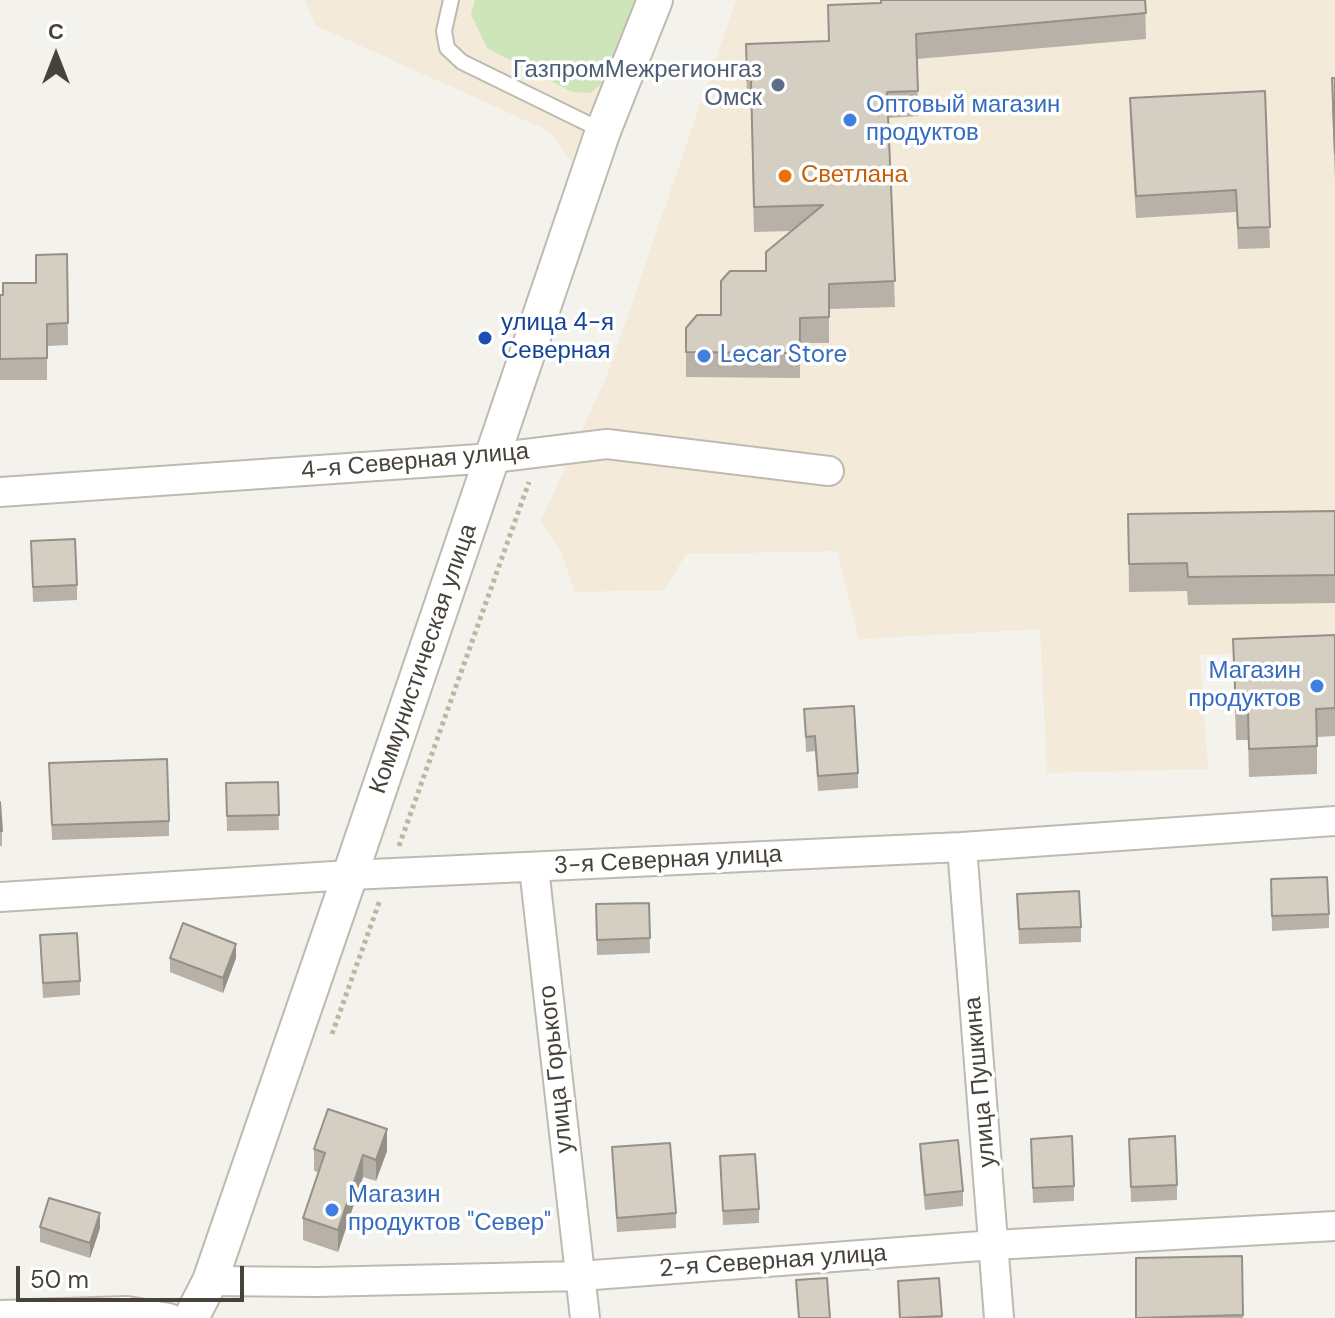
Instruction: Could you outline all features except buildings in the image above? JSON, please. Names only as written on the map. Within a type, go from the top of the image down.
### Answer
[{"type":"street","name":"Коммунистическая улица","points":[[191,1318],[210,1281],[603,131],[655,0]]},
{"type":"street","name":"4-я Северная улица","points":[[0,492],[493,458],[607,444],[829,471]]},
{"type":"street","name":"3-я Северная улица","points":[[0,897],[350,875],[962,847],[1335,821]]},
{"type":"street","name":"улица Пушкина","points":[[962,847],[999,1318]]},
{"type":"street","name":"улица Горького","points":[[534,868],[585,1318]]},
{"type":"street","name":"2-я Северная улица","points":[[210,1281],[333,1282],[580,1276],[994,1245],[1335,1226]]},
{"type":"street","points":[[0,1315],[127,1311],[169,1318]]},
{"type":"lane","points":[[451,0],[444,31],[447,48],[462,62],[603,131]]},
{"type":"shaded area","points":[[305,0],[635,0],[571,162],[549,131],[315,25]]},
{"type":"shaded area","points":[[736,0],[1335,0],[1335,649],[1200,655],[1208,769],[1047,773],[1040,629],[859,639],[837,551],[686,554],[664,590],[575,592],[560,550],[541,521],[608,373]]},
{"type":"green space","points":[[475,0],[635,0],[605,81],[590,93],[572,92],[487,48],[471,14]]},
{"type":"place","name":"ГазпромМежрегионгаз Омск","points":[[778,85]]},
{"type":"place","name":"Оптовый магазин продуктов","points":[[850,120]]},
{"type":"place","name":"Светлана","points":[[785,176]]},
{"type":"place","name":"улица 4-я Северная","points":[[485,338]]},
{"type":"place","name":"Lecar Store","points":[[704,356]]},
{"type":"place","name":"Магазин продуктов","points":[[1317,686]]},
{"type":"place","name":"Магазин продуктов \"Север\"","points":[[332,1210]]}]
